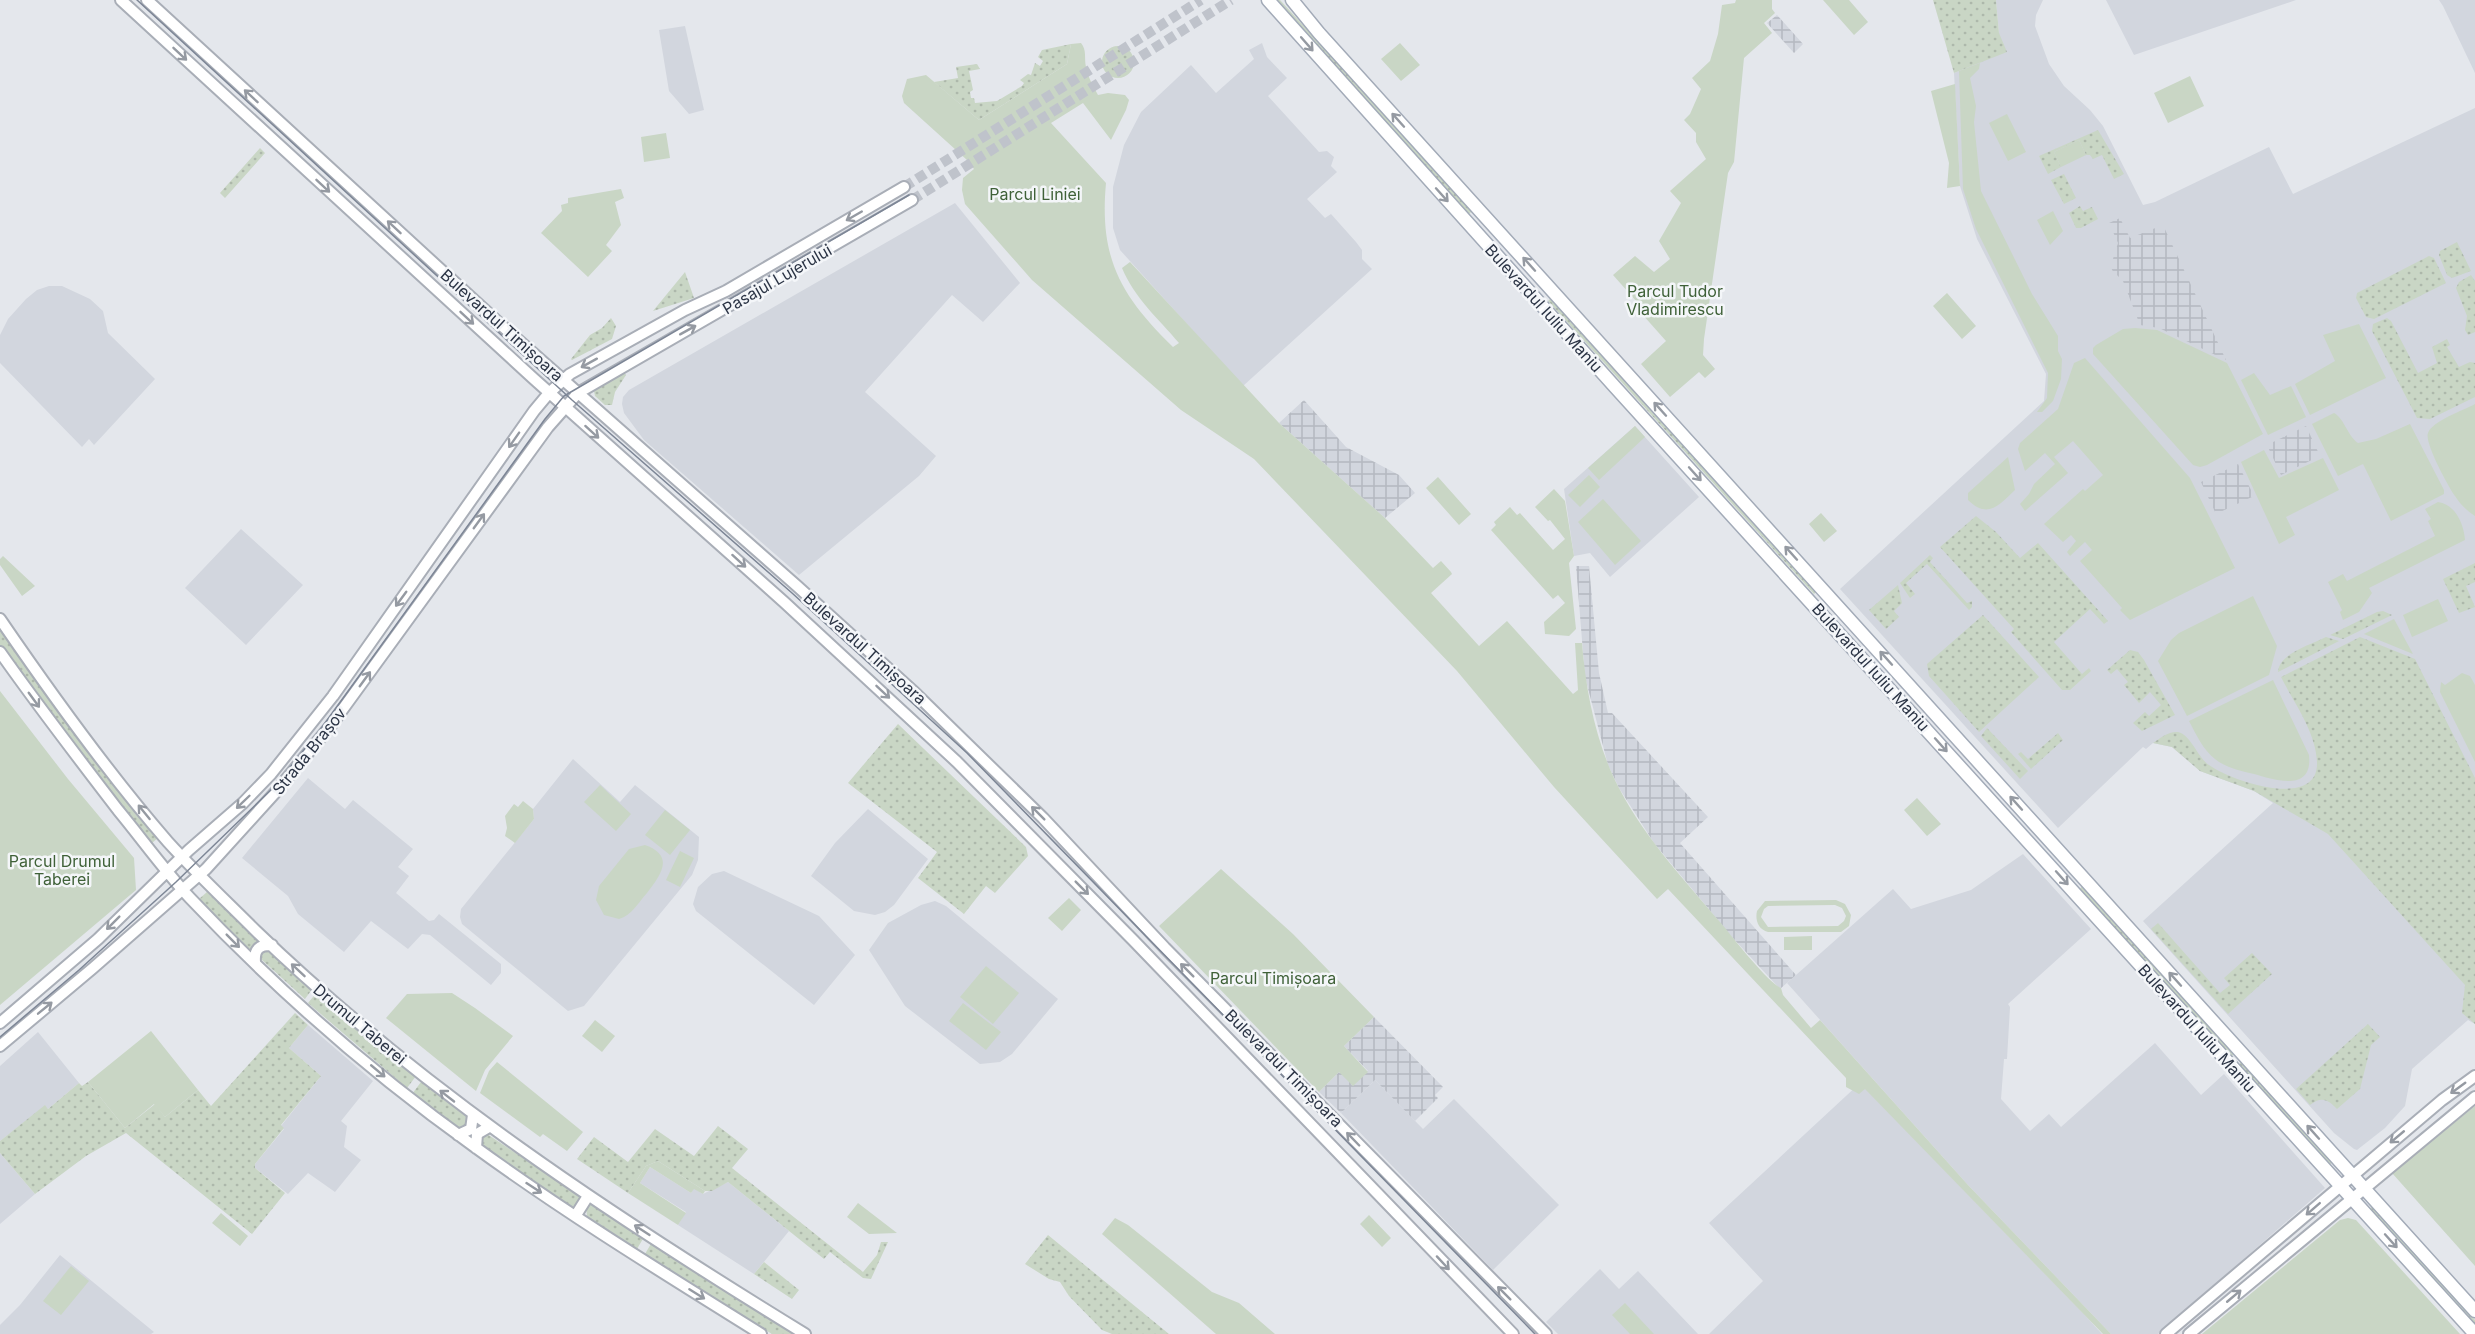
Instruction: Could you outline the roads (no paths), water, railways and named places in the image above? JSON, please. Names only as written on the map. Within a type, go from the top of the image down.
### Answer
[{"type":"main road","name":"Bulevardul Timișoara","points":[[121,0],[549,393],[957,762],[1133,940],[1513,1334]]},
{"type":"main road","name":"Bulevardul Timișoara","points":[[147,0],[562,379],[879,659],[1058,834],[1146,928],[1546,1334]]},
{"type":"main road","name":"Bulevardul Iuliu Maniu","points":[[1268,0],[1615,387],[2475,1334]]},
{"type":"main road","name":"Bulevardul Iuliu Maniu","points":[[1295,2],[2475,1311]]},
{"type":"main road","points":[[161,36],[172,23]]},
{"type":"main road","name":"Pasajul Lujerului","points":[[617,347],[685,310],[726,291],[904,187]]},
{"type":"main road","name":"Pasajul Lujerului","points":[[578,393],[912,200]]},
{"type":"main road","points":[[404,260],[416,247]]},
{"type":"main road","name":"Strada Brașov","points":[[0,1023],[98,939],[167,871],[251,795],[312,725],[549,393],[562,379],[617,347]]},
{"type":"main road","name":"Strada Brașov","points":[[0,1046],[198,875],[239,834],[317,744],[523,460],[578,393]]},
{"type":"main road","name":"Drumul Taberei","points":[[0,619],[115,775],[198,875],[376,1040],[489,1127],[588,1196],[806,1334]]},
{"type":"main road","name":"Drumul Taberei","points":[[0,652],[64,741],[182,889],[255,962],[322,1024],[476,1148],[761,1334]]},
{"type":"main road","points":[[2025,838],[2038,827]]},
{"type":"main road","points":[[1043,849],[1058,834]]},
{"type":"main road","points":[[1133,940],[1146,928]]},
{"type":"main road","points":[[255,962],[258,949],[264,945],[272,945]]},
{"type":"main road","points":[[1259,1071],[1274,1057]]},
{"type":"main road","points":[[2166,1334],[2340,1185],[2442,1100],[2475,1076]]},
{"type":"main road","points":[[2189,1334],[2475,1096]]},
{"type":"main road","points":[[458,1135],[471,1129],[473,1115]]},
{"type":"main road","points":[[476,1148],[477,1134],[489,1127]]},
{"type":"main road","points":[[1365,1180],[1380,1165]]},
{"type":"main road","points":[[576,1215],[588,1196]]},
{"type":"tunnel","points":[[904,187],[1201,0]]},
{"type":"tunnel","points":[[912,200],[1231,0]]},
{"type":"tram line","points":[[137,0],[572,400],[792,593],[967,753],[1535,1334]]},
{"type":"tram line","points":[[0,1037],[79,970],[176,882],[274,787],[320,730],[564,396],[909,195]]},
{"type":"park label","name":"Parcul Liniei","points":[[1035,194]]},
{"type":"park label","name":"Parcul Tudor Vladimirescu","points":[[1675,300]]},
{"type":"park label","name":"Parcul Drumul Taberei","points":[[62,870]]},
{"type":"park label","name":"Parcul Timișoara","points":[[1273,978]]}]
